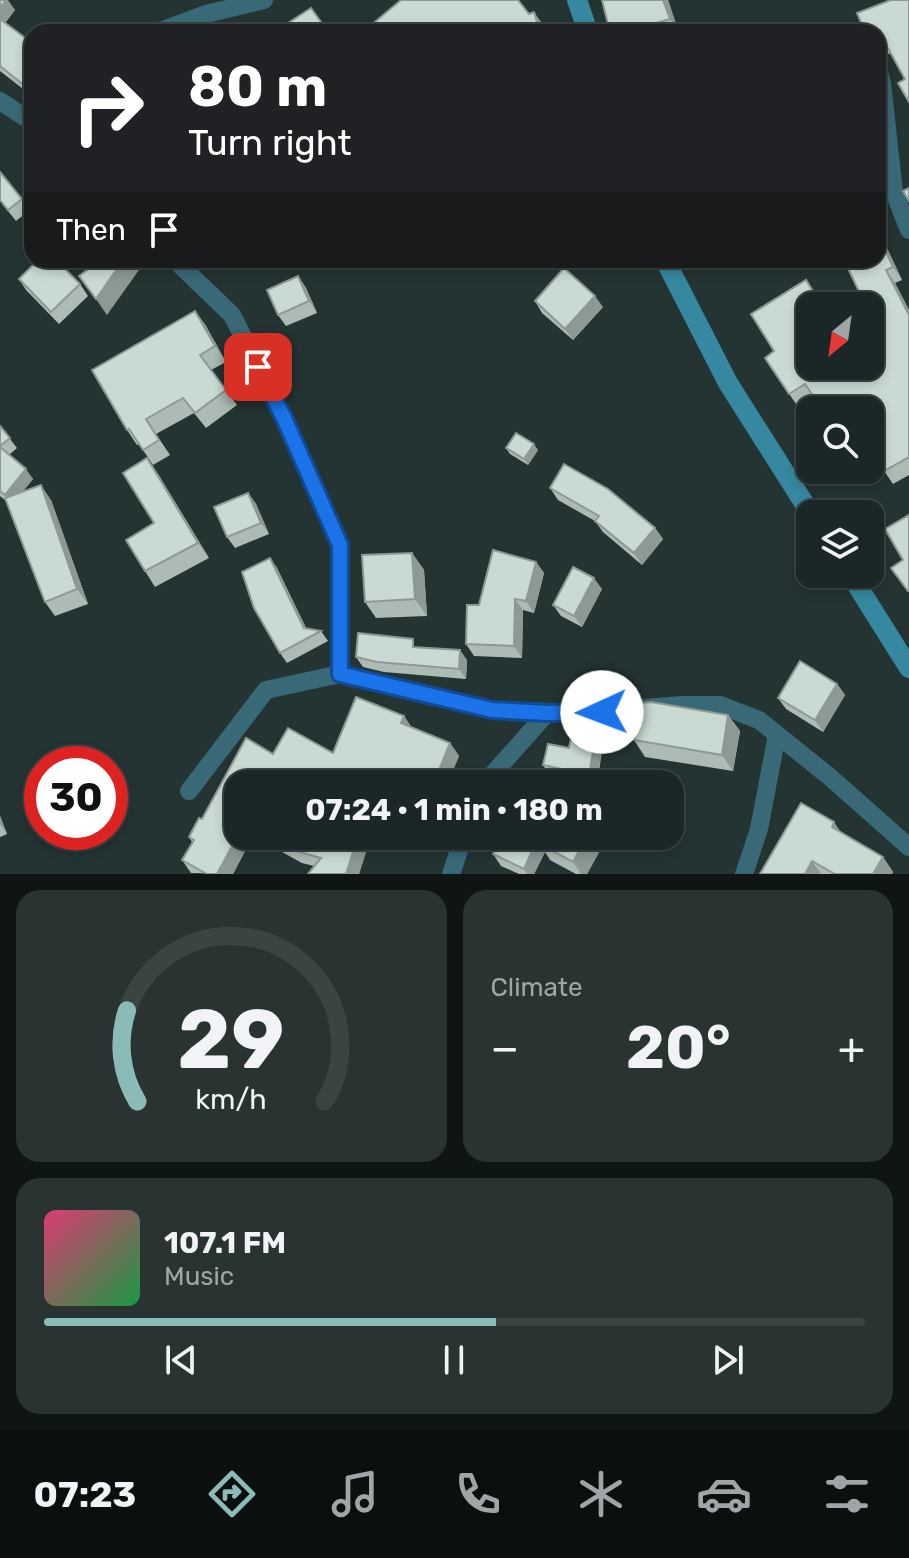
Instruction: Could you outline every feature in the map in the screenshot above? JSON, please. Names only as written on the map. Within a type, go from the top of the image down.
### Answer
[{"type":"street","points":[[173,24],[204,7],[264,0]]},
{"type":"street","points":[[577,0],[585,24]]},
{"type":"street","points":[[0,101],[24,114]]},
{"type":"street","points":[[886,119],[894,192],[909,230]]},
{"type":"street","points":[[183,268],[232,315],[284,418],[340,545],[340,674]]},
{"type":"street","points":[[669,268],[728,383],[802,500]]},
{"type":"street","points":[[859,588],[909,668]]},
{"type":"street","points":[[189,791],[266,690],[340,674],[492,710],[581,713],[720,705],[759,720],[909,847]]},
{"type":"street","points":[[496,770],[547,713]]},
{"type":"street","points":[[744,874],[759,829],[777,735]]},
{"type":"street","points":[[451,874],[459,850]]},
{"type":"building","points":[[401,0],[518,0],[529,14],[534,12],[538,24],[372,24]]},
{"type":"building","points":[[602,0],[663,0],[670,19],[653,24],[608,24]]},
{"type":"building","points":[[891,0],[909,0],[909,102],[898,83],[905,79],[886,45],[886,24],[862,24],[857,13]]},
{"type":"building","points":[[311,8],[322,24],[287,24]]},
{"type":"building","points":[[0,19],[24,37],[24,85],[0,66]]},
{"type":"building","points":[[0,172],[22,199],[8,210],[0,200]]},
{"type":"building","points":[[886,252],[893,267],[886,270],[909,315],[909,457],[884,471],[884,396],[813,396],[805,384],[789,394],[765,358],[774,351],[751,314],[806,280],[813,292],[796,292],[796,380],[884,380],[884,292],[859,292],[848,268],[886,268]]},
{"type":"building","points":[[30,268],[64,268],[80,284],[51,312],[19,279]]},
{"type":"building","points":[[90,268],[117,268],[96,299],[79,276]]},
{"type":"building","points":[[564,268],[595,296],[565,329],[535,301]]},
{"type":"building","points":[[298,276],[309,301],[278,315],[267,290]]},
{"type":"building","points":[[195,311],[215,346],[200,355],[226,390],[195,413],[183,398],[146,419],[159,440],[143,450],[127,430],[92,370]]},
{"type":"building","points":[[0,426],[10,438],[0,446]]},
{"type":"building","points":[[516,433],[534,444],[524,459],[506,448]]},
{"type":"building","points":[[0,447],[26,469],[5,495],[0,491]]},
{"type":"building","points":[[147,458],[198,543],[145,571],[126,540],[154,523],[123,473]]},
{"type":"building","points":[[564,464],[608,489],[655,528],[634,553],[595,521],[599,516],[550,488]]},
{"type":"building","points":[[41,485],[77,589],[45,602],[5,498]]},
{"type":"building","points":[[248,493],[261,523],[227,537],[214,507]]},
{"type":"building","points":[[909,515],[908,591],[891,568],[903,560],[885,529]]},
{"type":"building","points":[[493,550],[536,562],[526,601],[515,599],[514,646],[466,644],[467,605],[479,605]]},
{"type":"building","points":[[412,553],[415,599],[365,602],[362,555]]},
{"type":"building","points":[[270,558],[304,628],[321,631],[280,653],[254,608],[242,572]]},
{"type":"building","points":[[573,567],[594,578],[574,616],[553,605]]},
{"type":"building","points":[[358,633],[413,639],[413,647],[460,650],[459,669],[377,662],[356,657]]},
{"type":"building","points":[[800,661],[837,684],[815,720],[778,698]]},
{"type":"building","points":[[356,697],[404,716],[401,723],[450,743],[439,770],[229,770],[246,738],[273,754],[288,728],[333,753]]},
{"type":"building","points":[[651,702],[728,715],[722,755],[634,740],[640,703]]},
{"type":"building","points":[[575,717],[598,722],[590,770],[566,770],[543,765],[548,744],[569,748]]},
{"type":"building","points":[[224,778],[224,850],[230,850],[217,874],[207,874],[182,860],[194,840],[189,837],[199,818],[202,819]]},
{"type":"building","points":[[801,803],[834,822],[832,827],[883,857],[873,874],[835,874],[812,861],[805,874],[760,874]]},
{"type":"building","points":[[293,850],[354,850],[346,874],[308,874],[321,858]]},
{"type":"building","points":[[495,850],[533,850],[524,869],[493,854]]},
{"type":"building","points":[[551,850],[579,850],[573,862]]},
{"type":"route","points":[[258,367],[340,545],[340,674],[492,710],[602,712]]}]
